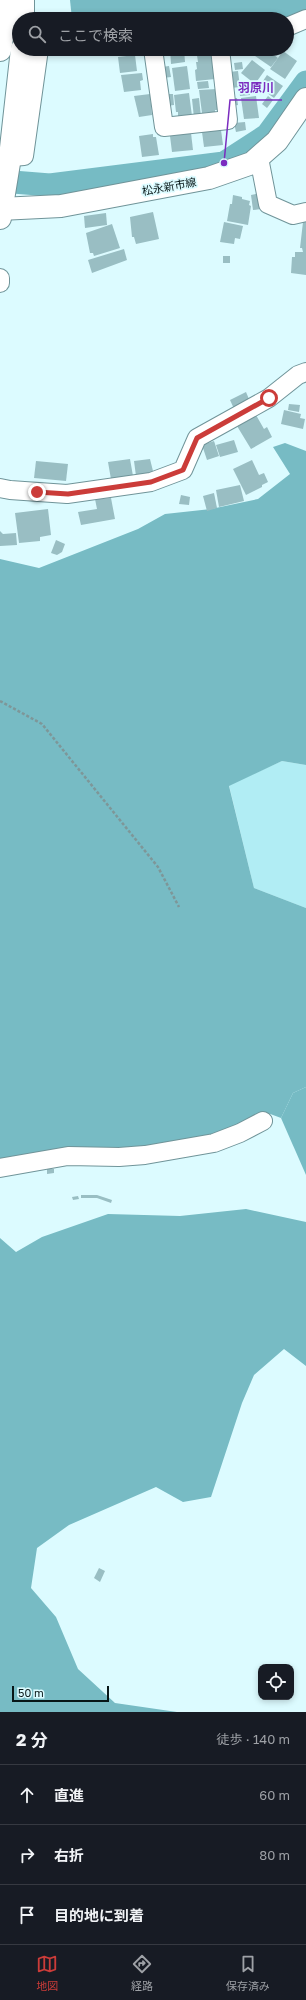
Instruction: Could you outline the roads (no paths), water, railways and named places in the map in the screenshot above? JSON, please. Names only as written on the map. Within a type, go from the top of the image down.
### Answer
[{"type":"main road","points":[[0,50],[8,0]]},
{"type":"main road","points":[[23,0],[23,12]]},
{"type":"main road","points":[[1,213],[5,158],[21,56]]},
{"type":"main road","name":"松永新市線","points":[[1,213],[61,206],[209,178],[252,163],[277,141],[306,99]]},
{"type":"street","points":[[294,24],[306,19]]},
{"type":"street","points":[[5,158],[24,156],[38,56]]},
{"type":"street","points":[[154,56],[164,127],[228,120],[221,56]]},
{"type":"street","points":[[259,158],[268,204],[293,215],[306,212]]},
{"type":"street","points":[[0,278],[0,283]]},
{"type":"street","points":[[0,476],[38,489],[68,494],[151,482],[183,470],[197,438],[269,398],[298,375],[306,372]]},
{"type":"street","points":[[0,488],[10,490],[38,489]]},
{"type":"street","points":[[0,1168],[68,1156],[119,1157],[153,1154],[214,1143],[240,1133],[263,1121]]},
{"type":"waterway","points":[[0,181],[50,185],[224,163],[267,135],[306,82]]},
{"type":"place","name":"羽原川","points":[[224,163]]}]
